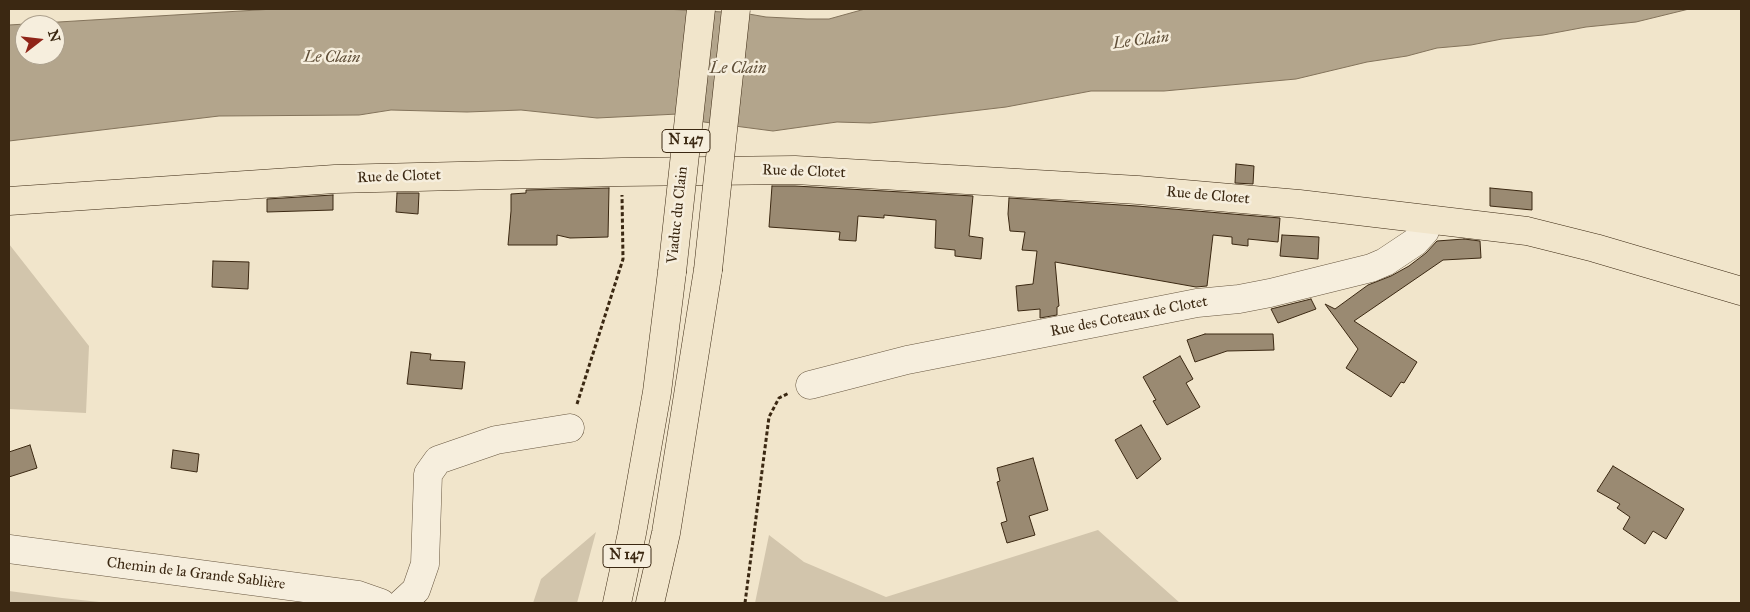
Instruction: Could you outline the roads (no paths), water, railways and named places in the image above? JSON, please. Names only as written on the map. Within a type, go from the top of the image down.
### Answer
[{"type":"main road","name":"Viaduc du Clain","points":[[617,603],[657,392],[701,9]]},
{"type":"main road","name":"N 147","points":[[650,603],[669,513],[708,270],[736,9]]},
{"type":"main road","name":"Rue de Clotet","points":[[9,201],[335,179],[795,170],[1090,187],[1299,204],[1527,231],[1595,248],[1741,291]]},
{"type":"street","name":"Rue des Coteaux de Clotet","points":[[810,385],[907,360],[1197,303],[1270,293],[1371,268],[1385,262],[1415,242],[1425,231],[1428,220]]},
{"type":"street","points":[[402,603],[416,590],[425,564],[428,474],[438,460],[496,440],[570,428]]},
{"type":"street","name":"Chemin de la Grande Sablière","points":[[9,549],[358,595],[381,603]]},
{"type":"water","name":"Le Clain","points":[[274,9],[664,9],[743,13],[766,17],[829,19],[865,9],[1689,9],[1636,22],[1586,27],[1543,35],[1437,48],[1296,79],[1164,91],[1091,91],[1006,107],[870,123],[837,122],[773,131],[704,122],[678,114],[597,118],[521,110],[467,112],[391,110],[359,115],[219,116],[9,141],[9,25],[15,25],[15,65],[65,65],[65,22]]}]
